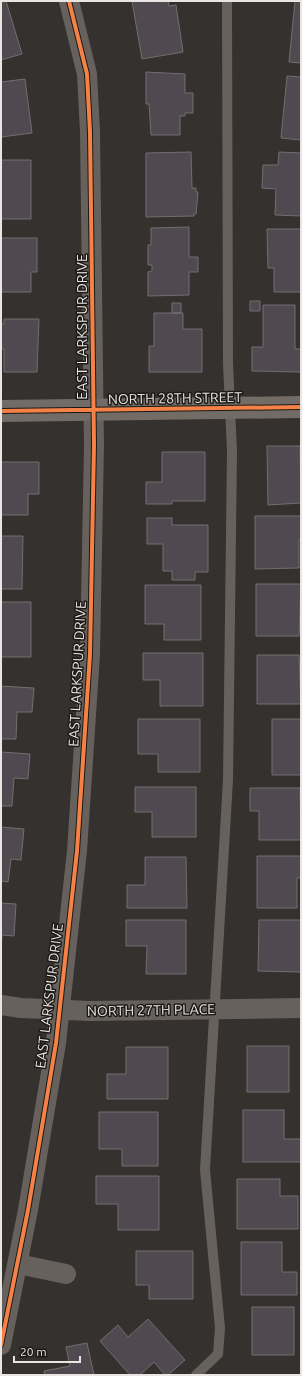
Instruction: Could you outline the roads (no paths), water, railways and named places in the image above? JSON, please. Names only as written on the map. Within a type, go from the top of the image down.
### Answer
[{"type":"street","name":"EAST LARKSPUR DRIVE","points":[[1,1345],[31,1195],[60,1010],[77,851],[90,654],[93,410],[92,226],[87,74],[69,1]]},
{"type":"street","name":"NORTH 28TH STREET","points":[[1,411],[301,407]]},
{"type":"street","name":"NORTH 27TH PLACE","points":[[1,1005],[21,1008],[90,1011],[215,1008],[301,1008]]},
{"type":"street","points":[[18,1264],[66,1274]]},
{"type":"lane","points":[[196,1375],[218,1354],[220,1328],[205,1170],[228,780],[232,451],[228,363],[227,1]]}]
